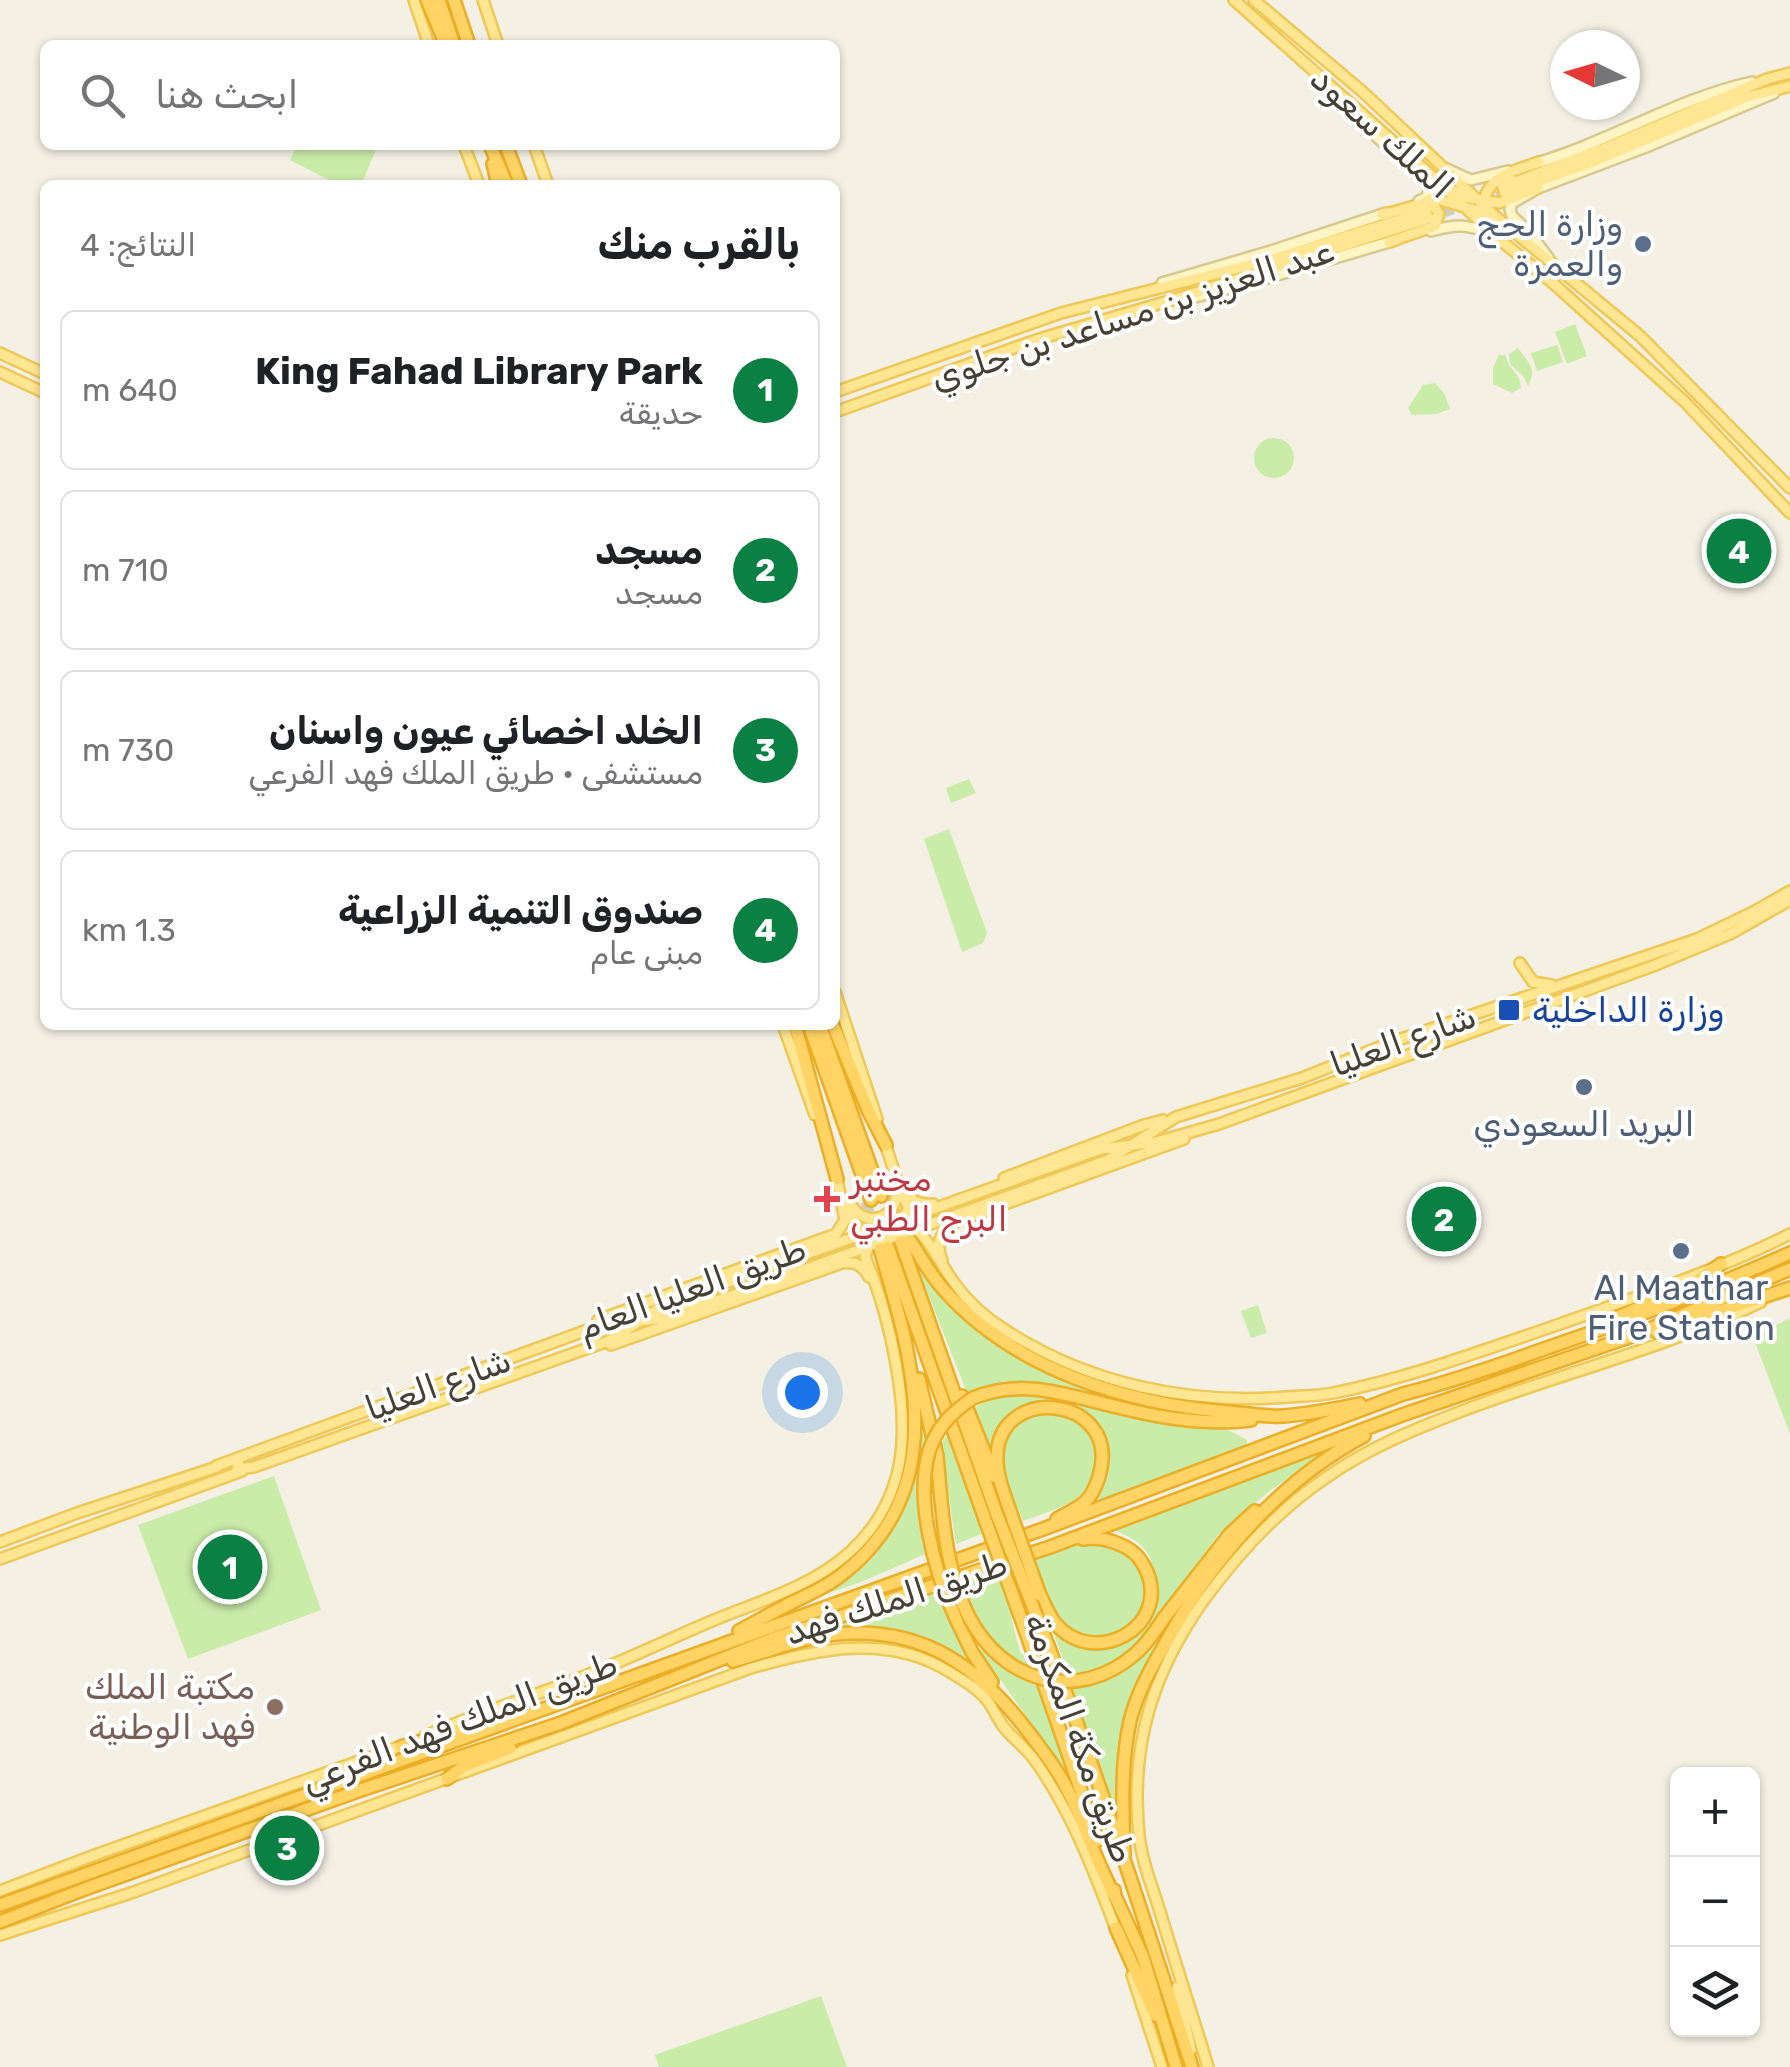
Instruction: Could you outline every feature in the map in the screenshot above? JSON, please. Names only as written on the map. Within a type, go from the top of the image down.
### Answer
[{"type":"highway","points":[[428,0],[444,40]]},
{"type":"highway","points":[[439,0],[452,40]]},
{"type":"highway","points":[[456,0],[468,40]]},
{"type":"highway","points":[[490,150],[497,180]]},
{"type":"highway","points":[[491,150],[505,180]]},
{"type":"highway","points":[[508,150],[523,180]]},
{"type":"highway","points":[[796,1030],[837,1179]]},
{"type":"highway","points":[[811,1030],[881,1196]]},
{"type":"highway","points":[[821,1030],[849,1125],[881,1196]]},
{"type":"highway","points":[[836,1030],[886,1145]]},
{"type":"highway","points":[[673,1661],[828,1584],[850,1568],[882,1533],[906,1486],[914,1450],[915,1396],[899,1312],[894,1242]]},
{"type":"highway","points":[[894,1242],[1001,1340],[1060,1372],[1154,1402],[1280,1416]]},
{"type":"highway","name":"طريق مكة المكرمة","points":[[894,1242],[929,1326],[1022,1622],[1114,1886],[1114,1896],[1143,1957],[1175,2067]]},
{"type":"highway","name":"طريق مكة المكرمة","points":[[894,1242],[991,1518],[1060,1677],[1193,2067]]},
{"type":"highway","name":"طريق الملك فهد","points":[[0,1905],[1043,1529],[1403,1394],[1448,1383],[1610,1328],[1790,1253]]},
{"type":"highway","points":[[1610,1328],[1619,1316],[1694,1283],[1721,1264]]},
{"type":"highway","name":"طريق الملك فهد","points":[[0,1922],[372,1786],[561,1723],[772,1639],[1050,1547],[1402,1415],[1638,1334],[1790,1269]]},
{"type":"highway","points":[[1638,1334],[1658,1332],[1790,1288]]},
{"type":"highway","points":[[899,1312],[926,1406],[937,1456],[947,1548],[966,1611],[988,1645],[1014,1668],[1050,1681],[1082,1681],[1098,1676],[1137,1652],[1230,1534],[1271,1497],[1327,1457],[1402,1415]]},
{"type":"highway","points":[[929,1326],[1012,1517]]},
{"type":"highway","points":[[1114,1896],[1060,1776],[972,1652],[957,1621],[930,1535],[925,1502],[924,1472],[934,1438],[958,1408],[974,1398],[1014,1388],[1036,1388],[1186,1420],[1242,1421],[1353,1406],[1403,1394]]},
{"type":"highway","points":[[1043,1529],[1084,1503],[1094,1489],[1102,1452],[1100,1440],[1090,1425],[1070,1411],[1053,1406],[1029,1410],[1012,1422],[1000,1438],[996,1459],[1040,1596],[1060,1677]]},
{"type":"highway","points":[[1124,1859],[1123,1760],[1131,1717],[1147,1675],[1184,1608],[1235,1540],[1327,1457]]},
{"type":"highway","points":[[1040,1596],[1059,1628],[1072,1637],[1094,1643],[1115,1640],[1134,1629],[1146,1612],[1150,1596],[1150,1580],[1144,1565],[1126,1546],[1094,1538],[1050,1547]]},
{"type":"highway","points":[[681,1674],[812,1638],[866,1634],[899,1638],[936,1651],[983,1680],[1006,1703]]},
{"type":"highway","points":[[401,1746],[508,1716],[529,1714]]},
{"type":"highway","points":[[448,1779],[464,1766],[545,1734],[561,1723]]},
{"type":"highway","points":[[1116,1928],[1175,2067]]},
{"type":"main road","points":[[414,0],[427,40]]},
{"type":"main road","points":[[482,0],[496,40]]},
{"type":"main road","name":"الملك سعود","points":[[1234,0],[1685,402],[1790,513]]},
{"type":"main road","name":"الملك سعود","points":[[1254,0],[1364,93],[1481,204],[1640,336],[1790,488]]},
{"type":"main road","points":[[1494,235],[1480,216],[1484,194],[1496,178],[1705,94],[1790,73]]},
{"type":"main road","points":[[1767,79],[1511,188],[1590,163],[1748,97],[1790,86]]},
{"type":"main road","points":[[1121,296],[1434,198],[1462,205],[1507,202],[1790,86]]},
{"type":"main road","points":[[1339,94],[1360,121],[1427,184],[1426,198],[1382,215]]},
{"type":"main road","points":[[466,150],[477,180]]},
{"type":"main road","points":[[536,150],[546,180]]},
{"type":"main road","points":[[1445,168],[1470,180],[1540,162]]},
{"type":"main road","points":[[1538,188],[1512,196],[1504,193],[1501,181],[1540,162]]},
{"type":"main road","points":[[1444,188],[1481,204]]},
{"type":"main road","points":[[1538,188],[1512,203],[1510,209],[1550,260]]},
{"type":"main road","points":[[1382,215],[1425,204],[1433,204],[1438,214],[1435,226],[1389,242]]},
{"type":"main road","name":"عبد العزيز بن مساعد بن جلوي","points":[[840,390],[1061,312],[1173,286],[1428,215],[1182,298],[1039,339],[840,410]]},
{"type":"main road","points":[[1182,298],[1250,284],[1451,226],[1468,225],[1494,235]]},
{"type":"main road","points":[[0,353],[40,372]]},
{"type":"main road","points":[[0,372],[40,391]]},
{"type":"main road","name":"شارع العليا","points":[[0,1542],[619,1320],[662,1318],[894,1242],[1108,1160],[1176,1117],[1302,1078],[1392,1042],[1708,934],[1790,891]]},
{"type":"main road","name":"شارع العليا","points":[[0,1559],[611,1340],[664,1305],[862,1233],[1101,1149],[1156,1142],[1219,1124],[1654,966],[1732,933],[1790,900]]},
{"type":"main road","points":[[1520,963],[1533,982],[1559,985]]},
{"type":"main road","points":[[837,1179],[858,1215],[872,1218],[893,1210],[898,1201],[886,1145],[840,1007]]},
{"type":"main road","points":[[785,1030],[837,1179],[862,1233]]},
{"type":"main road","points":[[881,1196],[924,1205],[938,1203],[1144,1125],[1176,1117]]},
{"type":"main road","points":[[955,1285],[938,1252],[941,1234],[947,1227],[1170,1146],[1219,1124]]},
{"type":"main road","points":[[881,1196],[886,1145]]},
{"type":"main road","name":"طريق العليا العام","points":[[551,1344],[580,1327],[836,1234],[845,1220],[837,1179]]},
{"type":"main road","points":[[881,1196],[909,1208],[898,1221]]},
{"type":"main road","points":[[894,1242],[923,1235],[955,1285],[1003,1329],[1099,1375],[1144,1389],[1194,1397],[1260,1399],[1330,1394],[1418,1372],[1643,1295],[1790,1234]]},
{"type":"main road","name":"طريق الملك فهد الفرعي","points":[[0,1891],[580,1678],[806,1581],[847,1554],[887,1502],[902,1458],[904,1415],[894,1353],[865,1256],[894,1242]]},
{"type":"main road","points":[[564,1356],[614,1345],[842,1263],[852,1262],[864,1269],[880,1299]]},
{"type":"main road","points":[[1208,2067],[1142,1855],[1136,1769],[1146,1720],[1164,1670],[1176,1642],[1209,1593],[1235,1559],[1300,1496],[1371,1451],[1412,1430],[1532,1384],[1649,1348],[1739,1313],[1790,1288]]},
{"type":"main road","points":[[239,1459],[237,1469],[254,1467]]},
{"type":"main road","points":[[216,1466],[221,1478]]},
{"type":"main road","name":"طريق الملك فهد الفرعي","points":[[0,1935],[131,1893],[734,1674],[798,1654],[869,1647],[924,1658],[967,1682],[988,1700],[1002,1724],[1032,1756],[1058,1795],[1116,1928],[1162,2067]]},
{"type":"main road","points":[[1168,1943],[1193,2067]]},
{"type":"green space","points":[[295,150],[376,150],[363,180],[329,180],[290,160]]},
{"type":"green space","points":[[1575,324],[1587,356],[1567,364],[1555,332]]},
{"type":"green space","points":[[1557,345],[1563,362],[1537,371],[1531,353]]},
{"type":"green space","points":[[1518,348],[1532,369],[1528,386],[1510,364],[1509,354]]},
{"type":"green space","points":[[1499,355],[1505,355],[1519,378],[1521,388],[1512,393],[1493,384],[1493,368]]},
{"type":"green space","points":[[1435,383],[1450,409],[1412,415],[1408,408],[1423,385]]},
{"type":"green space","points":[[1274,438],[1288,444],[1294,458],[1288,472],[1274,478],[1260,472],[1254,458],[1260,444]]},
{"type":"green space","points":[[969,779],[976,793],[951,803],[946,788]]},
{"type":"green space","points":[[949,829],[987,933],[983,943],[962,952],[924,839]]},
{"type":"green space","points":[[908,1244],[949,1305],[1003,1348],[1033,1365],[1134,1405],[1037,1382],[1004,1381],[968,1395]]},
{"type":"green space","points":[[1258,1305],[1267,1333],[1251,1338],[1241,1311]]},
{"type":"green space","points":[[1790,1318],[1790,1434],[1753,1337]]},
{"type":"green space","points":[[1025,1392],[1140,1419],[1223,1429],[1247,1440],[1246,1446],[1090,1503],[1104,1480],[1108,1454],[1103,1435],[1079,1408],[1062,1401],[1043,1400],[1025,1406],[1005,1422],[990,1452],[972,1409],[993,1397]]},
{"type":"green space","points":[[1065,1410],[1094,1435],[1098,1467],[1094,1479],[1069,1503],[1023,1521],[1003,1473],[1003,1443],[1022,1417]]},
{"type":"green space","points":[[920,1431],[927,1431],[929,1442],[930,1552],[814,1598],[853,1571],[891,1525],[914,1471]]},
{"type":"green space","points":[[948,1433],[984,1533],[956,1544],[941,1444]]},
{"type":"green space","points":[[1337,1446],[1272,1489],[1218,1535],[1138,1643],[1118,1662],[1070,1678],[1051,1626],[1084,1645],[1118,1645],[1134,1638],[1146,1626],[1153,1609],[1156,1584],[1148,1555],[1133,1539],[1107,1527]]},
{"type":"green space","points":[[274,1476],[321,1610],[188,1659],[138,1525]]},
{"type":"green space","points":[[1080,1540],[1122,1547],[1146,1580],[1146,1597],[1138,1614],[1109,1635],[1090,1636],[1071,1629],[1054,1611],[1034,1557]]},
{"type":"green space","points":[[999,1568],[1013,1607],[1012,1621],[1020,1652],[1032,1672],[996,1648],[977,1620],[960,1578]]},
{"type":"green space","points":[[939,1585],[980,1668],[933,1641],[904,1632],[813,1632]]},
{"type":"green space","points":[[1165,1628],[1166,1634],[1142,1680],[1118,1819],[1072,1688],[1102,1681],[1126,1669]]},
{"type":"green space","points":[[980,1650],[1005,1668],[1038,1686],[1071,1776],[1065,1773]]},
{"type":"green space","points":[[821,1996],[847,2067],[659,2067],[655,2055]]},
{"type":"tunnel","points":[[1432,217],[1512,191]]},
{"type":"tunnel","points":[[887,1194],[910,1240]]},
{"type":"tunnel","points":[[866,1202],[880,1249]]},
{"type":"place","name":"وزارة الحج والعمرة","points":[[1643,244]]},
{"type":"place","name":"صندوق التنمية الزراعية","points":[[1739,551]]},
{"type":"place","name":"وزارة الداخلية","points":[[1509,1010]]},
{"type":"place","name":"البريد السعودي","points":[[1584,1087]]},
{"type":"place","name":"مختبر البرج الطبي","points":[[827,1199]]},
{"type":"place","name":"مسجد","points":[[1444,1219]]},
{"type":"place","name":"Al Maathar Fire Station","points":[[1681,1251]]},
{"type":"place","name":"King Fahad Library Park","points":[[230,1567]]},
{"type":"place","name":"مكتبة الملك فهد الوطنية","points":[[275,1707]]},
{"type":"place","name":"الخلد اخصائي عيون واسنان","points":[[287,1848]]}]
